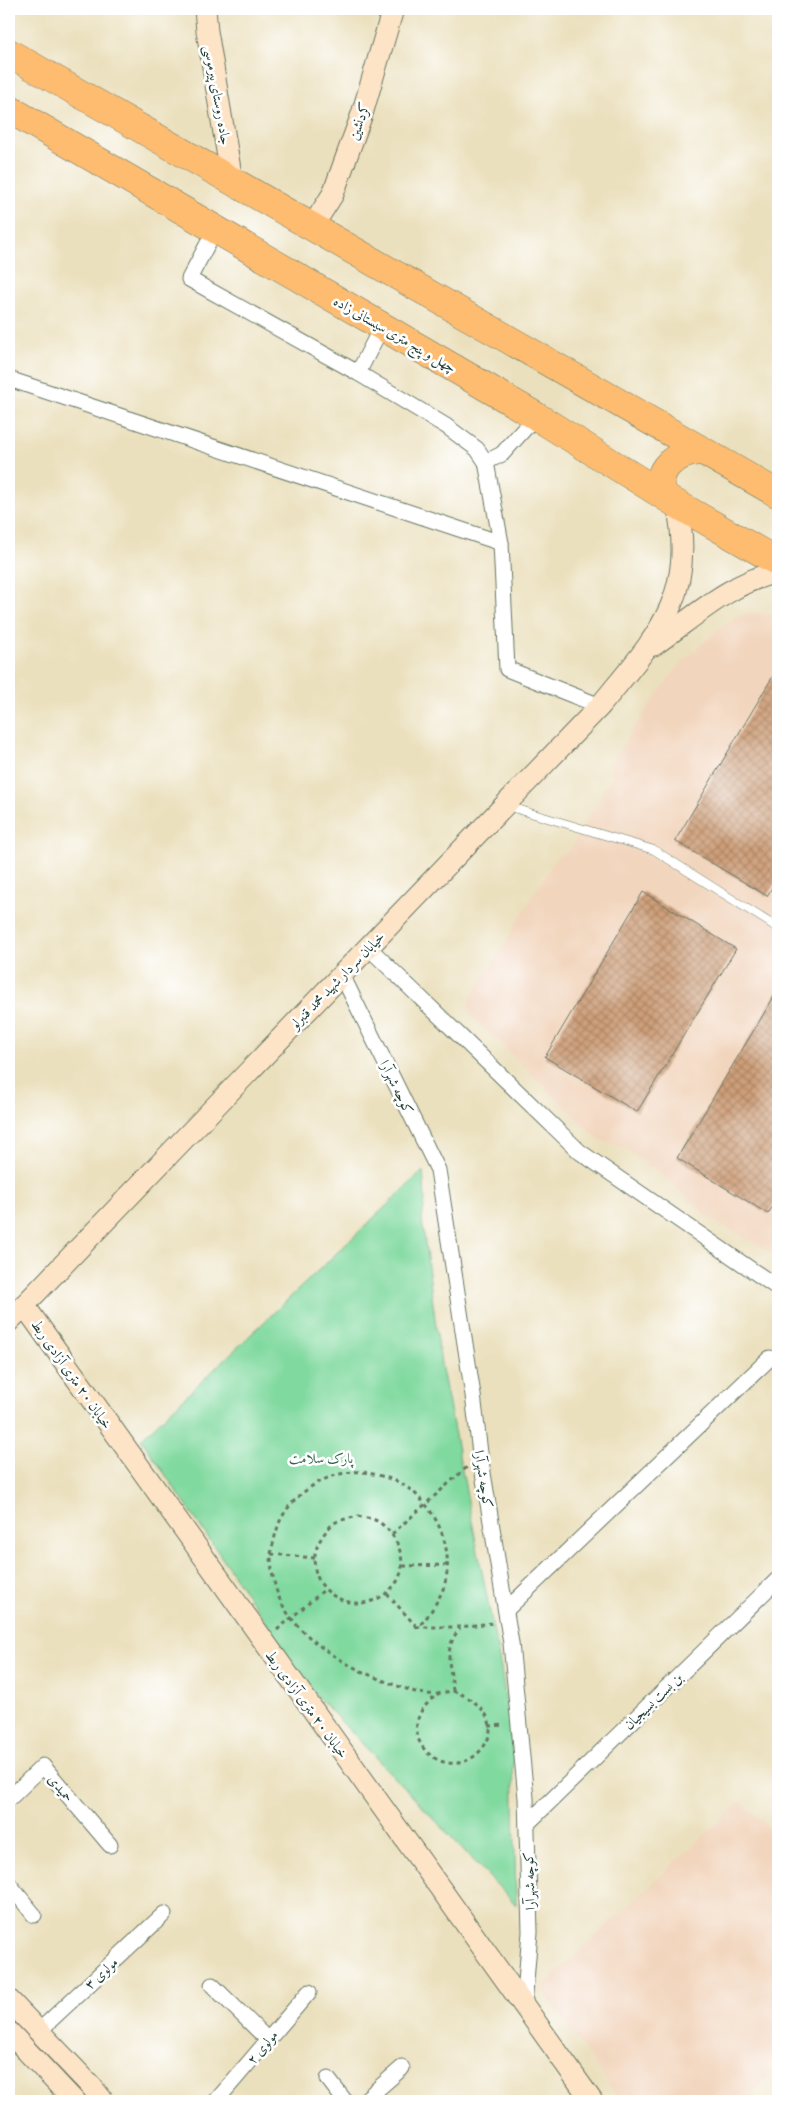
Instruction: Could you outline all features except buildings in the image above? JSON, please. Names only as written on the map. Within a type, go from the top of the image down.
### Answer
[{"type":"highway","points":[[9,52],[778,494]]},
{"type":"highway","name":"چهل و پنج متری سیستانی زاده","points":[[9,109],[536,416],[671,500],[778,562]]},
{"type":"highway","points":[[671,500],[660,486],[662,474],[678,456],[689,452],[702,451]]},
{"type":"main road","name":"جاده روستای پیرموسی","points":[[205,9],[232,181]]},
{"type":"main road","name":"کردنشین","points":[[312,227],[333,194],[356,132],[392,9]]},
{"type":"main road","points":[[645,650],[659,631],[673,605],[681,574],[683,536],[671,500]]},
{"type":"main road","points":[[645,650],[725,593],[754,579],[778,572]]},
{"type":"main road","name":"خیابان سردار شهید محمد قنبرلو","points":[[9,1321],[600,706],[645,650]]},
{"type":"main road","name":"خیابان ۲۰ متری آزادی ربط","points":[[24,1305],[592,2101]]},
{"type":"main road","points":[[9,2000],[103,2101]]},
{"type":"main road","points":[[9,2032],[74,2101]]},
{"type":"street","points":[[216,228],[189,280],[358,373],[446,426],[478,449],[486,462],[501,543],[507,670],[600,706]]},
{"type":"street","points":[[358,373],[382,326]]},
{"type":"street","points":[[9,380],[501,543]]},
{"type":"street","points":[[486,462],[502,454],[536,416]]},
{"type":"street","points":[[368,947],[580,1152],[778,1288]]},
{"type":"street","name":"کوچه شهرآرا","points":[[342,975],[438,1170],[473,1395],[480,1455],[507,1615],[519,1725],[527,1824],[530,1932],[524,2006]]},
{"type":"street","points":[[507,1615],[770,1358]]},
{"type":"street","name":"بن بست بسیجیان","points":[[527,1824],[778,1579]]},
{"type":"street","name":"حمیدی","points":[[11,1792],[43,1766],[110,1845]]},
{"type":"street","points":[[9,1884],[34,1915]]},
{"type":"street","name":"مولوی ۳","points":[[39,2031],[164,1914]]},
{"type":"street","points":[[212,1985],[268,2040]]},
{"type":"street","name":"مولوی ۲","points":[[216,2101],[309,1992]]},
{"type":"street","points":[[364,2101],[402,2068]]},
{"type":"street","points":[[328,2079],[345,2101]]},
{"type":"lane","points":[[505,805],[654,850],[778,928]]},
{"type":"path","points":[[392,1534],[480,1455]]},
{"type":"path","points":[[417,1627],[439,1597],[445,1584],[448,1564],[447,1546],[441,1530],[425,1504],[399,1483],[368,1473],[353,1472],[334,1476],[318,1482],[304,1492],[293,1503],[281,1520],[271,1554],[275,1586],[282,1603],[292,1617],[320,1646],[353,1668],[386,1683],[423,1695],[453,1691],[467,1696],[479,1704],[488,1718],[490,1734],[476,1756],[464,1763],[437,1760],[426,1752],[419,1740],[417,1728],[420,1713],[438,1694]]},
{"type":"path","points":[[358,1516],[377,1521],[392,1534],[399,1548],[403,1566],[398,1582],[387,1594],[370,1603],[352,1604],[324,1590],[314,1569],[315,1552],[324,1533],[336,1522],[358,1516]]},
{"type":"path","points":[[271,1554],[315,1558]]},
{"type":"path","points":[[403,1566],[448,1564]]},
{"type":"path","points":[[263,1642],[324,1590]]},
{"type":"path","points":[[387,1594],[417,1627],[460,1627],[507,1615]]},
{"type":"path","points":[[453,1691],[447,1659],[452,1637],[460,1627]]},
{"type":"shaded area","points":[[747,613],[772,615],[778,618],[778,1256],[707,1217],[674,1184],[625,1148],[599,1140],[471,1015],[468,1003],[557,856],[569,851],[612,776],[610,764],[645,712],[679,665],[719,628]]},
{"type":"shaded area","points":[[741,1801],[778,1836],[778,2069],[745,2101],[620,2101],[541,1987]]},
{"type":"green space","name":"پارک سلامت","points":[[423,1171],[425,1198],[422,1220],[441,1364],[501,1668],[513,1750],[516,1905],[314,1693],[141,1439]]}]
